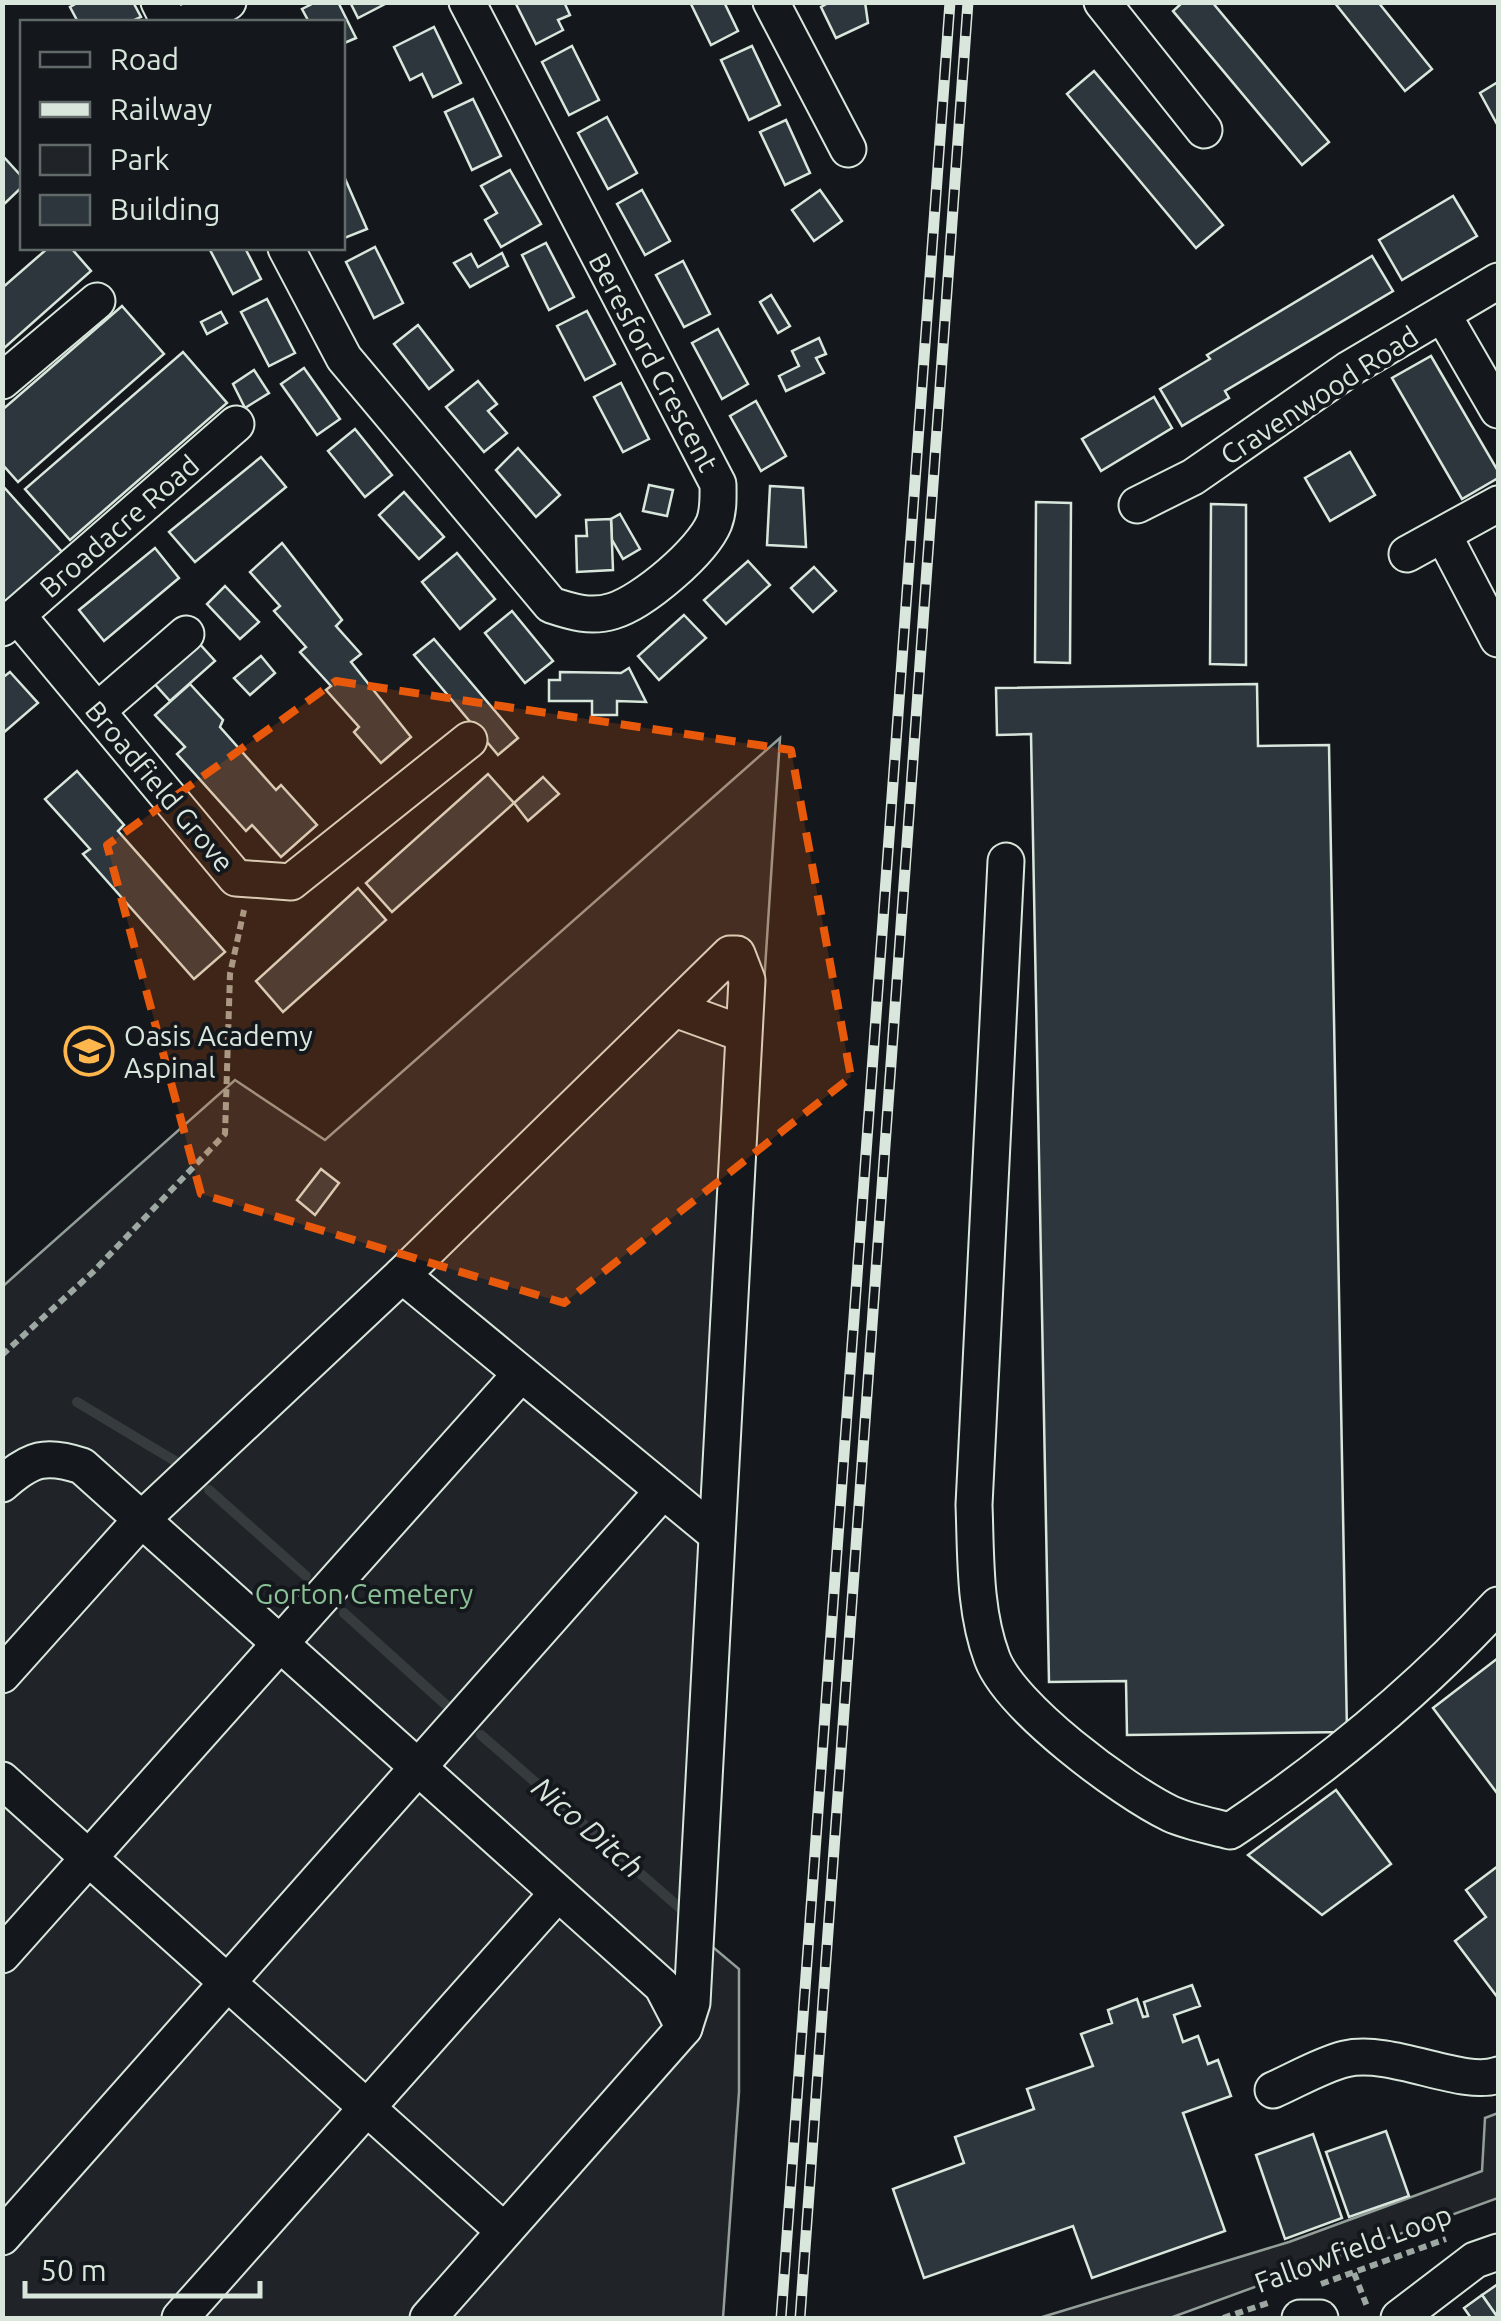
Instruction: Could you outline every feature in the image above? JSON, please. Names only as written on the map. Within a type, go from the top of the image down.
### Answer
[{"type":"street","points":[[192,20],[228,2]]},
{"type":"street","name":"Beresford Crescent","points":[[287,250],[344,358],[551,605],[582,615],[616,611],[688,559],[706,538],[718,504],[718,484],[468,2]]},
{"type":"street","points":[[771,2],[848,149]]},
{"type":"street","points":[[1097,6],[1204,130]]},
{"type":"street","name":"Cravenwood Road","points":[[1137,504],[1193,477],[1348,369],[1443,314],[1495,291]]},
{"type":"street","points":[[2,380],[97,301]]},
{"type":"street","points":[[1443,314],[1498,410]]},
{"type":"street","name":"Broadacre Road","points":[[10,622],[236,424]]},
{"type":"street","points":[[1407,554],[1498,504]]},
{"type":"street","points":[[1444,536],[1498,639]]},
{"type":"street","name":"Broadfield Grove","points":[[10,622],[97,711],[236,878],[291,882],[470,740]]},
{"type":"street","points":[[97,711],[186,634]]},
{"type":"street","points":[[1006,861],[974,1505],[977,1589],[992,1659],[1013,1696],[1122,1785],[1172,1815],[1230,1831],[1306,1780],[1386,1717],[1498,1605]]},
{"type":"street","points":[[2,1675],[141,1520],[402,1275],[730,954],[738,954],[747,980],[741,1033],[692,2004],[684,2028],[428,2318]]},
{"type":"street","points":[[675,1010],[741,1033]]},
{"type":"street","points":[[402,1275],[716,1534]]},
{"type":"street","points":[[2,1956],[520,1375]]},
{"type":"street","points":[[2,1484],[26,1463],[42,1457],[82,1466],[662,1986],[684,2028]]},
{"type":"street","points":[[2,2237],[662,1492]]},
{"type":"street","points":[[2,1780],[504,2231]]},
{"type":"street","points":[[180,2318],[557,1894]]},
{"type":"street","points":[[1273,2090],[1346,2058],[1411,2062],[1485,2080],[1498,2075]]},
{"type":"street","points":[[1398,2318],[1475,2260],[1498,2252]]},
{"type":"street","points":[[1290,2309],[1318,2302]]},
{"type":"path","points":[[2,1354],[93,1272],[225,1134],[230,974],[251,879]]},
{"type":"path","name":"Fallowfield Loop","points":[[1318,2302],[1354,2273],[1462,2233]]},
{"type":"path","points":[[1354,2273],[1371,2318]]},
{"type":"path","name":"Fallowfield Loop","points":[[1223,2318],[1290,2309]]},
{"type":"highlighted area","points":[[336,681],[791,750],[851,1077],[564,1303],[201,1194],[107,845]]},
{"type":"green space","name":"Gorton Cemetery","points":[[780,738],[702,1938],[739,1969],[739,2092],[723,2318],[3,2318],[2,1287],[235,1080],[325,1140]]},
{"type":"green space","points":[[1498,2113],[1498,2198],[1170,2318],[1039,2318],[1289,2242],[1482,2171],[1485,2118]]},
{"type":"building","points":[[79,2],[133,2],[141,17],[77,20],[70,7]]},
{"type":"building","points":[[316,2],[338,2],[356,38],[345,43],[345,20],[308,20],[302,9]]},
{"type":"building","points":[[350,2],[389,2],[358,18]]},
{"type":"building","points":[[515,2],[564,2],[570,15],[558,20],[563,30],[536,44]]},
{"type":"building","points":[[690,2],[724,2],[738,31],[711,45]]},
{"type":"building","points":[[830,2],[865,2],[868,23],[836,38],[821,7]]},
{"type":"building","points":[[1183,2],[1212,2],[1329,142],[1302,165],[1173,11]]},
{"type":"building","points":[[1334,2],[1378,2],[1432,69],[1405,91]]},
{"type":"building","points":[[434,27],[461,83],[433,97],[422,74],[410,80],[394,47]]},
{"type":"building","points":[[572,46],[599,100],[569,115],[542,62]]},
{"type":"building","points":[[752,46],[780,105],[749,120],[721,60]]},
{"type":"building","points":[[1094,71],[1223,225],[1196,248],[1067,94]]},
{"type":"building","points":[[1498,82],[1498,126],[1480,93]]},
{"type":"building","points":[[473,99],[501,156],[472,170],[445,112]]},
{"type":"building","points":[[607,117],[637,173],[608,189],[578,133]]},
{"type":"building","points":[[786,120],[810,173],[785,185],[760,132]]},
{"type":"building","points":[[2,155],[20,175],[20,189],[2,206]]},
{"type":"building","points":[[510,170],[541,224],[501,247],[485,220],[497,213],[481,186]]},
{"type":"building","points":[[345,179],[367,229],[345,238]]},
{"type":"building","points":[[642,190],[670,241],[645,255],[617,204]]},
{"type":"building","points":[[820,190],[842,221],[814,241],[792,210]]},
{"type":"building","points":[[1453,196],[1477,236],[1402,280],[1379,240]]},
{"type":"building","points":[[546,243],[574,297],[549,310],[522,255]]},
{"type":"building","points":[[375,247],[403,303],[374,318],[346,262]]},
{"type":"building","points":[[46,250],[73,250],[91,271],[2,350],[2,288]]},
{"type":"building","points":[[210,250],[246,250],[261,279],[233,294]]},
{"type":"building","points":[[502,253],[508,266],[470,287],[454,263],[471,254],[478,267]]},
{"type":"building","points":[[1372,256],[1393,291],[1225,391],[1229,398],[1182,426],[1160,389],[1210,359],[1207,355]]},
{"type":"building","points":[[683,261],[710,314],[684,327],[656,275]]},
{"type":"building","points":[[771,295],[790,326],[778,333],[760,302]]},
{"type":"building","points":[[267,299],[295,353],[269,366],[241,312]]},
{"type":"building","points":[[122,306],[164,354],[18,482],[2,464],[2,410]]},
{"type":"building","points":[[587,311],[615,364],[585,380],[557,326]]},
{"type":"building","points":[[221,312],[227,323],[207,334],[201,322]]},
{"type":"building","points":[[418,325],[453,370],[429,389],[394,344]]},
{"type":"building","points":[[718,329],[748,384],[722,399],[692,343]]},
{"type":"building","points":[[819,338],[826,354],[816,358],[824,373],[786,391],[779,376],[799,366],[792,351]]},
{"type":"building","points":[[183,352],[227,403],[70,540],[25,489]]},
{"type":"building","points":[[1431,356],[1498,471],[1498,478],[1462,499],[1392,378]]},
{"type":"building","points":[[304,368],[340,419],[317,435],[281,384]]},
{"type":"building","points":[[254,370],[269,393],[245,408],[233,384]]},
{"type":"building","points":[[478,381],[497,404],[488,411],[507,433],[484,452],[446,407]]},
{"type":"building","points":[[621,383],[649,439],[623,452],[594,397]]},
{"type":"building","points":[[1154,397],[1172,428],[1101,471],[1082,439]]},
{"type":"building","points":[[756,401],[786,456],[761,471],[730,416]]},
{"type":"building","points":[[355,429],[392,475],[365,497],[328,451]]},
{"type":"building","points":[[518,448],[560,495],[536,517],[496,470]]},
{"type":"building","points":[[1350,452],[1375,495],[1330,521],[1305,478]]},
{"type":"building","points":[[261,457],[286,487],[195,562],[169,532]]},
{"type":"building","points":[[2,485],[62,552],[2,605]]},
{"type":"building","points":[[649,485],[673,490],[667,516],[643,511]]},
{"type":"building","points":[[770,486],[803,488],[806,547],[767,545]]},
{"type":"building","points":[[404,492],[444,537],[419,559],[379,515]]},
{"type":"building","points":[[1036,502],[1071,503],[1070,663],[1035,662]]},
{"type":"building","points":[[1211,504],[1246,505],[1246,665],[1210,664]]},
{"type":"building","points":[[620,514],[640,549],[623,559],[612,540],[611,519]]},
{"type":"building","points":[[611,519],[613,570],[577,572],[576,536],[587,536],[586,520]]},
{"type":"building","points":[[282,543],[342,620],[336,626],[361,654],[351,662],[411,737],[381,763],[354,732],[359,727],[326,690],[331,686],[300,652],[306,647],[274,611],[280,606],[250,572]]},
{"type":"building","points":[[155,548],[179,578],[104,641],[79,610]]},
{"type":"building","points":[[457,553],[495,599],[460,629],[422,582]]},
{"type":"building","points":[[748,561],[770,585],[726,624],[704,600]]},
{"type":"building","points":[[814,567],[836,591],[813,612],[791,588]]},
{"type":"building","points":[[225,586],[259,622],[240,639],[207,604]]},
{"type":"building","points":[[512,611],[553,661],[525,683],[485,633]]},
{"type":"building","points":[[684,615],[706,638],[659,680],[638,656]]},
{"type":"building","points":[[434,639],[518,738],[498,755],[414,655]]},
{"type":"building","points":[[197,641],[215,661],[170,701],[152,681]]},
{"type":"building","points":[[261,656],[275,673],[250,695],[234,678]]},
{"type":"building","points":[[629,668],[646,702],[617,701],[617,715],[592,715],[592,701],[549,701],[549,680],[560,680],[560,672],[621,673]]},
{"type":"building","points":[[10,672],[38,703],[2,734],[2,678]]},
{"type":"building","points":[[190,684],[223,720],[220,727],[276,790],[281,785],[317,825],[281,857],[252,825],[246,831],[177,754],[185,747],[155,715]]},
{"type":"building","points":[[1257,684],[1258,746],[1329,745],[1347,1732],[1127,1735],[1126,1681],[1049,1682],[1031,734],[997,735],[996,688]]},
{"type":"building","points":[[77,771],[124,825],[118,831],[225,952],[194,979],[83,854],[90,849],[45,799]]},
{"type":"building","points":[[488,774],[514,803],[392,912],[366,883]]},
{"type":"building","points":[[543,777],[559,794],[528,821],[514,803]]},
{"type":"building","points":[[358,888],[386,920],[283,1012],[256,981]]},
{"type":"building","points":[[321,1169],[339,1183],[315,1215],[297,1200]]},
{"type":"building","points":[[1498,1658],[1498,1792],[1497,1793],[1433,1708]]},
{"type":"building","points":[[1336,1790],[1391,1864],[1322,1915],[1248,1855]]},
{"type":"building","points":[[1498,1866],[1498,1998],[1455,1941],[1486,1917],[1466,1890]]},
{"type":"building","points":[[1192,1985],[1200,2006],[1174,2015],[1183,2042],[1198,2036],[1208,2064],[1218,2060],[1231,2096],[1183,2113],[1225,2231],[1092,2278],[1073,2226],[924,2278],[893,2189],[964,2163],[955,2137],[1034,2109],[1027,2089],[1093,2066],[1081,2034],[1112,2023],[1108,2010],[1137,1999],[1143,2017],[1148,2016],[1144,2002]]},
{"type":"building","points":[[1386,2131],[1409,2196],[1349,2217],[1326,2152]]},
{"type":"building","points":[[1313,2134],[1342,2218],[1285,2239],[1256,2155]]},
{"type":"building","points":[[1498,2284],[1498,2318],[1482,2295]]},
{"type":"building","points":[[1482,2295],[1498,2318],[1471,2318],[1464,2308]]},
{"type":"waterway","name":"Nico Ditch","points":[[77,1402],[175,1461]]},
{"type":"waterway","name":"Nico Ditch","points":[[209,1490],[306,1576]]},
{"type":"waterway","name":"Nico Ditch","points":[[344,1613],[446,1705]]},
{"type":"waterway","name":"Nico Ditch","points":[[481,1735],[688,1915]]},
{"type":"railway","points":[[781,2318],[950,2]]},
{"type":"railway","points":[[800,2318],[968,2]]},
{"type":"place","name":"Oasis Academy Aspinal","points":[[89,1051]]}]
